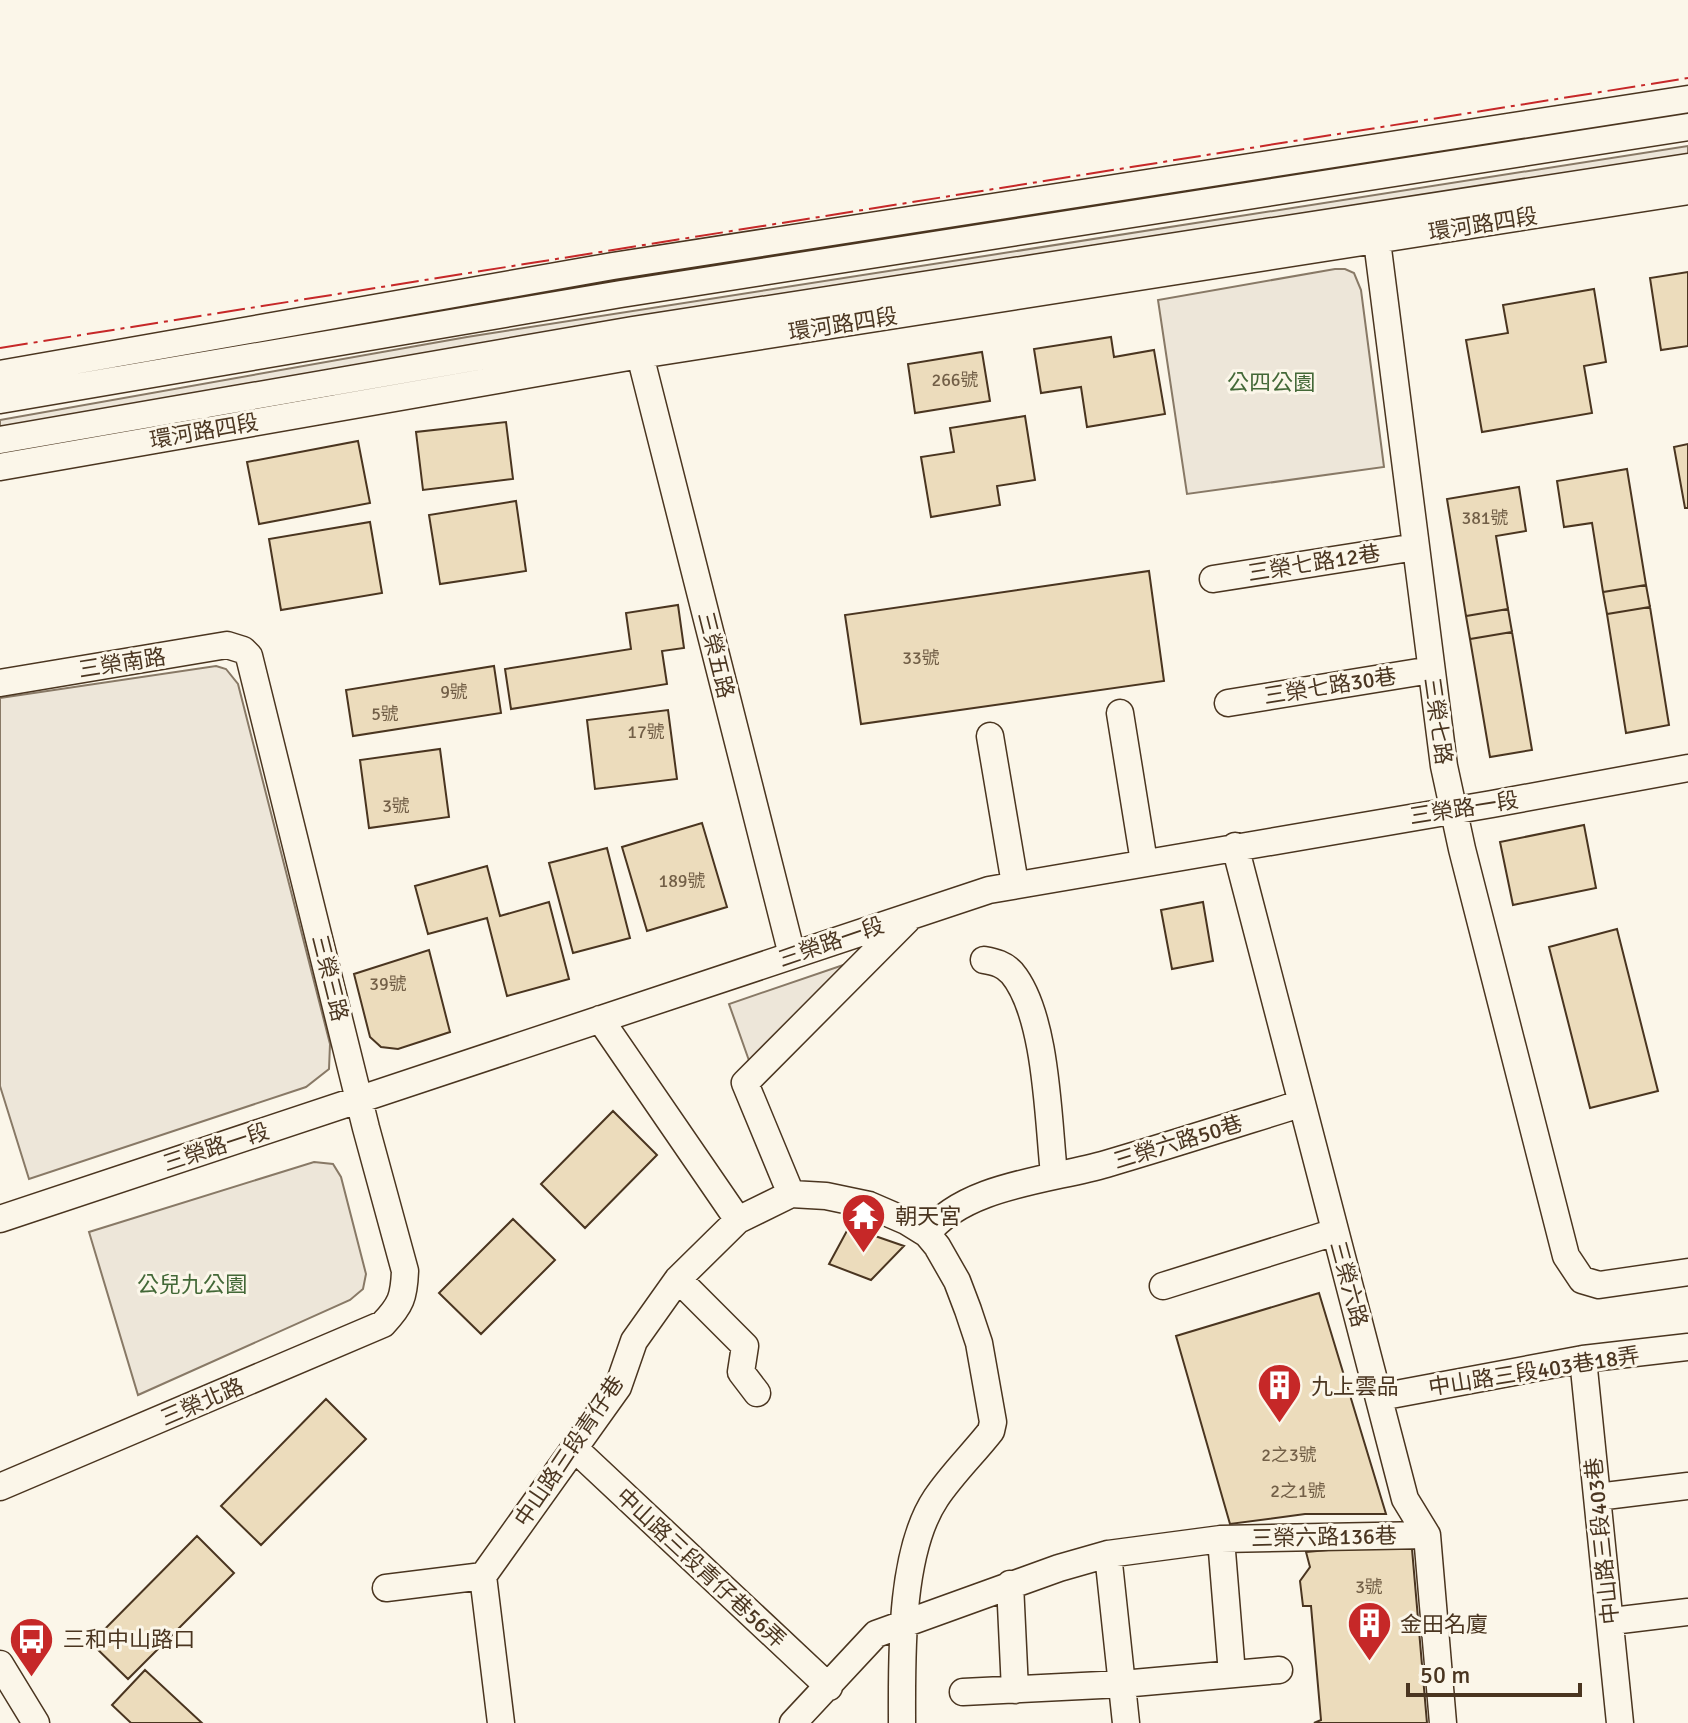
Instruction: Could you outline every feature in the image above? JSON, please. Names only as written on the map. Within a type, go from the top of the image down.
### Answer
[{"type":"street","points":[[0,374],[629,263],[1688,99]]},
{"type":"street","points":[[0,400],[637,291],[1688,127]]},
{"type":"street","name":"環河路四段","points":[[0,440],[633,330],[1688,167]]},
{"type":"street","name":"環河路四段","points":[[0,467],[640,355],[1688,191]]},
{"type":"street","name":"三榮七路","points":[[1377,241],[1444,766],[1566,1256],[1582,1280],[1599,1285],[1688,1272]]},
{"type":"street","name":"三榮五路","points":[[640,355],[792,955]]},
{"type":"street","name":"三榮七路12巷","points":[[1213,579],[1416,547]]},
{"type":"street","name":"三榮南路","points":[[0,683],[227,645],[243,650]]},
{"type":"street","name":"三榮三路","points":[[243,650],[252,665],[359,1099],[405,1271],[404,1290],[398,1308]]},
{"type":"street","name":"三榮七路30巷","points":[[1228,703],[1431,670]]},
{"type":"street","points":[[1120,713],[1144,862]]},
{"type":"street","points":[[990,736],[1015,884]]},
{"type":"street","name":"三榮路一段","points":[[0,1219],[913,914],[1015,884],[1688,768]]},
{"type":"street","name":"三榮六路","points":[[1235,846],[1405,1499],[1427,1535],[1443,1723]]},
{"type":"street","points":[[902,1723],[903,1626],[912,1565],[934,1501],[991,1431],[993,1422],[979,1343],[957,1281],[927,1234],[869,1205],[826,1196],[791,1194],[745,1083],[913,914]]},
{"type":"street","points":[[984,960],[1000,963],[1011,971],[1026,998],[1034,1022],[1044,1078],[1054,1174]]},
{"type":"street","points":[[600,1019],[738,1220]]},
{"type":"street","name":"三榮六路50巷","points":[[927,1234],[938,1219],[950,1210],[1028,1180],[1103,1165],[1300,1104]]},
{"type":"street","name":"中山路三段青仔巷","points":[[483,1576],[618,1387],[634,1341],[678,1279],[738,1220],[791,1194]]},
{"type":"street","points":[[1163,1286],[1335,1232]]},
{"type":"street","points":[[678,1279],[745,1346],[741,1372],[757,1393]]},
{"type":"street","name":"三榮北路","points":[[0,1487],[361,1335],[383,1324],[398,1308]]},
{"type":"street","name":"中山路三段403巷18弄","points":[[1380,1397],[1583,1359],[1688,1347]]},
{"type":"street","name":"中山路三段403巷","points":[[1583,1359],[1620,1723]]},
{"type":"street","name":"中山路三段青仔巷56弄","points":[[574,1448],[829,1687]]},
{"type":"street","points":[[1597,1497],[1688,1486]]},
{"type":"street","name":"三榮六路136巷","points":[[903,1626],[1010,1584],[1108,1554],[1221,1539],[1427,1535]]},
{"type":"street","points":[[1221,1539],[1232,1674]]},
{"type":"street","points":[[1108,1554],[1126,1723]]},
{"type":"street","points":[[386,1588],[483,1576],[501,1723]]},
{"type":"street","points":[[1010,1584],[1015,1690]]},
{"type":"street","points":[[1612,1621],[1688,1612]]},
{"type":"street","points":[[793,1723],[876,1634],[903,1626]]},
{"type":"street","points":[[0,1664],[36,1723]]},
{"type":"street","points":[[963,1692],[1122,1684],[1279,1670]]},
{"type":"green space","points":[[1688,146],[1688,157],[0,430],[0,420],[467,337]]},
{"type":"green space","name":"公四公園","points":[[1335,269],[1354,273],[1361,290],[1384,467],[1187,494],[1158,300]]},
{"type":"green space","points":[[216,666],[226,669],[238,684],[330,1044],[329,1069],[306,1087],[29,1179],[0,1086],[0,698]]},
{"type":"green space","points":[[855,961],[752,1069],[729,1004]]},
{"type":"green space","name":"公兒九公園","points":[[314,1162],[333,1164],[341,1177],[366,1274],[363,1289],[350,1300],[138,1395],[89,1232]]},
{"type":"building","points":[[1688,272],[1688,346],[1661,350],[1650,278]]},
{"type":"building","points":[[1594,289],[1606,362],[1584,366],[1592,413],[1482,432],[1466,340],[1508,333],[1503,305]]},
{"type":"building","points":[[1111,337],[1114,357],[1154,350],[1165,414],[1087,427],[1081,387],[1041,393],[1034,349]]},
{"type":"building","points":[[982,352],[990,401],[915,413],[908,364]]},
{"type":"building","points":[[1025,416],[1035,480],[997,486],[1000,505],[931,517],[921,457],[954,452],[950,428]]},
{"type":"building","points":[[506,422],[513,479],[423,490],[416,432]]},
{"type":"building","points":[[358,441],[370,503],[259,524],[247,462]]},
{"type":"building","points":[[1688,444],[1688,508],[1685,508],[1674,447]]},
{"type":"building","points":[[1627,469],[1646,585],[1603,592],[1592,523],[1564,527],[1557,481]]},
{"type":"building","points":[[1519,487],[1526,531],[1496,536],[1508,609],[1466,616],[1447,499]]},
{"type":"building","points":[[516,501],[526,571],[440,584],[429,515]]},
{"type":"building","points":[[370,522],[382,593],[281,610],[269,539]]},
{"type":"building","points":[[1149,571],[1164,681],[861,724],[845,615]]},
{"type":"building","points":[[1646,585],[1650,607],[1607,614],[1603,592]]},
{"type":"building","points":[[678,605],[684,648],[662,651],[667,684],[511,709],[505,669],[631,649],[626,613]]},
{"type":"building","points":[[1650,607],[1669,725],[1626,733],[1607,614]]},
{"type":"building","points":[[1508,609],[1512,632],[1470,639],[1466,616]]},
{"type":"building","points":[[1512,632],[1532,750],[1490,757],[1470,639]]},
{"type":"building","points":[[494,666],[501,713],[353,736],[346,690]]},
{"type":"building","points":[[668,710],[677,779],[595,789],[587,720]]},
{"type":"building","points":[[440,749],[449,817],[369,828],[360,760]]},
{"type":"building","points":[[702,823],[727,907],[647,931],[622,847]]},
{"type":"building","points":[[1584,825],[1596,888],[1513,905],[1500,842]]},
{"type":"building","points":[[607,848],[630,938],[573,953],[549,863]]},
{"type":"building","points":[[487,866],[500,916],[549,902],[569,979],[507,996],[487,918],[428,934],[415,886]]},
{"type":"building","points":[[1203,902],[1213,961],[1172,969],[1161,910]]},
{"type":"building","points":[[1617,929],[1658,1091],[1590,1108],[1549,947]]},
{"type":"building","points":[[429,950],[450,1032],[398,1049],[381,1047],[370,1037],[354,974]]},
{"type":"building","points":[[613,1111],[657,1155],[585,1228],[541,1184]]},
{"type":"building","points":[[513,1219],[555,1260],[481,1334],[439,1293]]},
{"type":"building","name":"朝天宮","points":[[849,1227],[904,1246],[871,1280],[829,1264]]},
{"type":"building","name":"九上雲品","points":[[1319,1293],[1386,1514],[1305,1514],[1230,1524],[1176,1336]]},
{"type":"building","points":[[326,1399],[366,1439],[261,1545],[221,1506]]},
{"type":"building","points":[[197,1536],[234,1573],[128,1679],[91,1643]]},
{"type":"building","name":"金田名廈","points":[[1406,1543],[1412,1549],[1427,1723],[1314,1723],[1321,1720],[1311,1606],[1303,1606],[1300,1581],[1310,1567],[1306,1552]]},
{"type":"building","points":[[145,1670],[202,1723],[131,1723],[112,1705]]},
{"type":"power","points":[[0,348],[1688,78]]},
{"type":"place","name":"朝天宮","points":[[864,1255]]},
{"type":"place","name":"九上雲品","points":[[1280,1425]]},
{"type":"place","name":"金田名廈","points":[[1369,1663]]},
{"type":"place","name":"三和中山路口","points":[[32,1678]]}]
